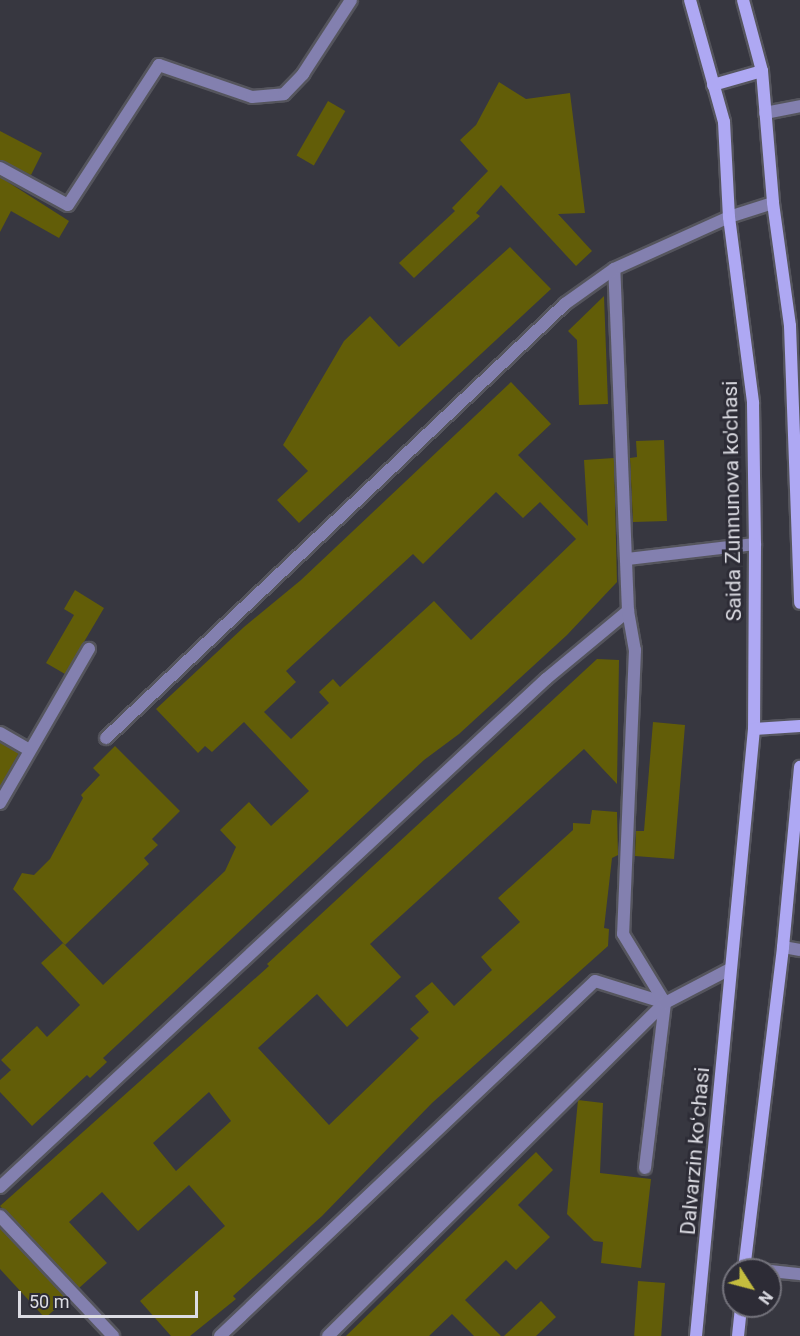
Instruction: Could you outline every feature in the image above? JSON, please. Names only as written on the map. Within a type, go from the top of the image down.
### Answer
[{"type":"main road","name":"Saida Zunnunova ko'chasi","points":[[690,0],[724,122],[729,217],[753,403],[754,729],[730,969]]},
{"type":"main road","points":[[743,0],[762,71],[773,203],[790,326],[797,455],[800,603]]},
{"type":"main road","points":[[713,85],[762,71]]},
{"type":"main road","points":[[754,729],[800,726]]},
{"type":"main road","points":[[745,1258],[783,947],[800,767]]},
{"type":"main road","name":"Dalvarzin koʻchasi","points":[[696,1336],[730,969]]},
{"type":"main road","points":[[738,1336],[740,1318]]},
{"type":"street","points":[[0,168],[68,205],[159,65],[252,97],[284,94],[303,74],[351,0]]},
{"type":"street","points":[[765,113],[800,106]]},
{"type":"street","points":[[106,738],[565,304],[614,269],[729,217],[773,203]]},
{"type":"street","points":[[614,269],[627,559],[627,611],[635,650],[623,934],[665,1003],[645,1168]]},
{"type":"street","points":[[627,559],[755,544]]},
{"type":"street","points":[[0,1187],[546,679],[627,611]]},
{"type":"street","points":[[0,802],[89,649]]},
{"type":"street","points":[[0,732],[30,750]]},
{"type":"street","points":[[783,947],[800,950]]},
{"type":"street","points":[[328,1336],[665,1003],[730,969]]},
{"type":"street","points":[[220,1336],[595,981],[665,1003]]},
{"type":"street","points":[[0,1216],[113,1336]]},
{"type":"street","points":[[782,1272],[800,1274]]},
{"type":"building","points":[[499,82],[526,99],[570,93],[585,213],[558,214],[592,251],[576,266],[501,185],[476,213],[480,216],[414,278],[399,263],[455,211],[452,208],[488,171],[460,140],[476,125]]},
{"type":"building","points":[[328,101],[345,111],[314,166],[296,156]]},
{"type":"building","points":[[0,131],[42,153],[31,175],[0,160]]},
{"type":"building","points":[[0,177],[69,221],[59,238],[11,211],[0,232]]},
{"type":"building","points":[[510,247],[551,289],[299,523],[277,500],[308,471],[283,445],[344,341],[370,316],[399,347]]},
{"type":"building","points":[[604,296],[608,404],[579,405],[577,340],[568,331]]},
{"type":"building","points":[[511,382],[551,424],[518,455],[588,526],[584,460],[614,458],[617,582],[567,635],[459,734],[424,760],[103,1058],[107,1062],[90,1078],[87,1075],[32,1126],[0,1092],[0,1080],[11,1070],[1,1060],[37,1026],[47,1037],[80,1005],[41,963],[63,943],[103,985],[225,871],[236,847],[220,830],[249,802],[271,826],[309,791],[244,722],[212,752],[205,746],[198,753],[156,709],[244,627],[301,580]],"holes":[[[496,492],[523,518],[540,502],[576,539],[471,640],[434,601],[340,687],[333,679],[319,692],[329,703],[291,739],[264,712],[296,682],[286,671],[413,554],[423,564]]]},
{"type":"building","points":[[664,440],[667,521],[633,522],[630,458],[637,457],[636,441]]},
{"type":"building","points":[[75,590],[104,608],[65,674],[46,663],[74,615],[64,609]]},
{"type":"building","points":[[597,659],[619,660],[617,784],[584,749],[370,944],[401,977],[347,1027],[317,994],[258,1048],[329,1125],[419,1038],[410,1029],[429,1012],[415,996],[432,982],[454,1006],[492,970],[481,957],[520,922],[498,898],[573,830],[573,823],[590,824],[592,810],[617,812],[618,855],[612,858],[604,928],[609,929],[608,946],[432,1103],[322,1216],[233,1296],[236,1299],[190,1336],[171,1336],[140,1301],[225,1226],[189,1185],[138,1231],[102,1192],[69,1222],[107,1263],[79,1288],[0,1206],[269,966],[267,964]],"holes":[[[209,1092],[231,1121],[176,1171],[153,1143]]]},
{"type":"building","points":[[653,722],[685,725],[674,859],[635,856],[636,831],[644,831]]},
{"type":"building","points":[[0,742],[19,753],[0,787]]},
{"type":"building","points":[[115,746],[180,811],[152,839],[158,845],[144,858],[149,864],[65,945],[13,889],[22,873],[34,875],[50,859],[83,798],[81,795],[100,775],[93,768]]},
{"type":"building","points":[[578,1100],[603,1103],[600,1173],[651,1179],[641,1268],[601,1263],[603,1242],[594,1241],[567,1214]]},
{"type":"building","points":[[536,1152],[553,1170],[518,1205],[550,1237],[516,1270],[506,1260],[465,1300],[501,1336],[474,1336],[452,1314],[429,1336],[346,1336]]},
{"type":"building","points":[[0,1228],[67,1299],[45,1318],[0,1269]]},
{"type":"building","points":[[638,1281],[665,1283],[661,1336],[634,1336]]},
{"type":"building","points":[[541,1301],[556,1317],[536,1336],[504,1336]]}]
